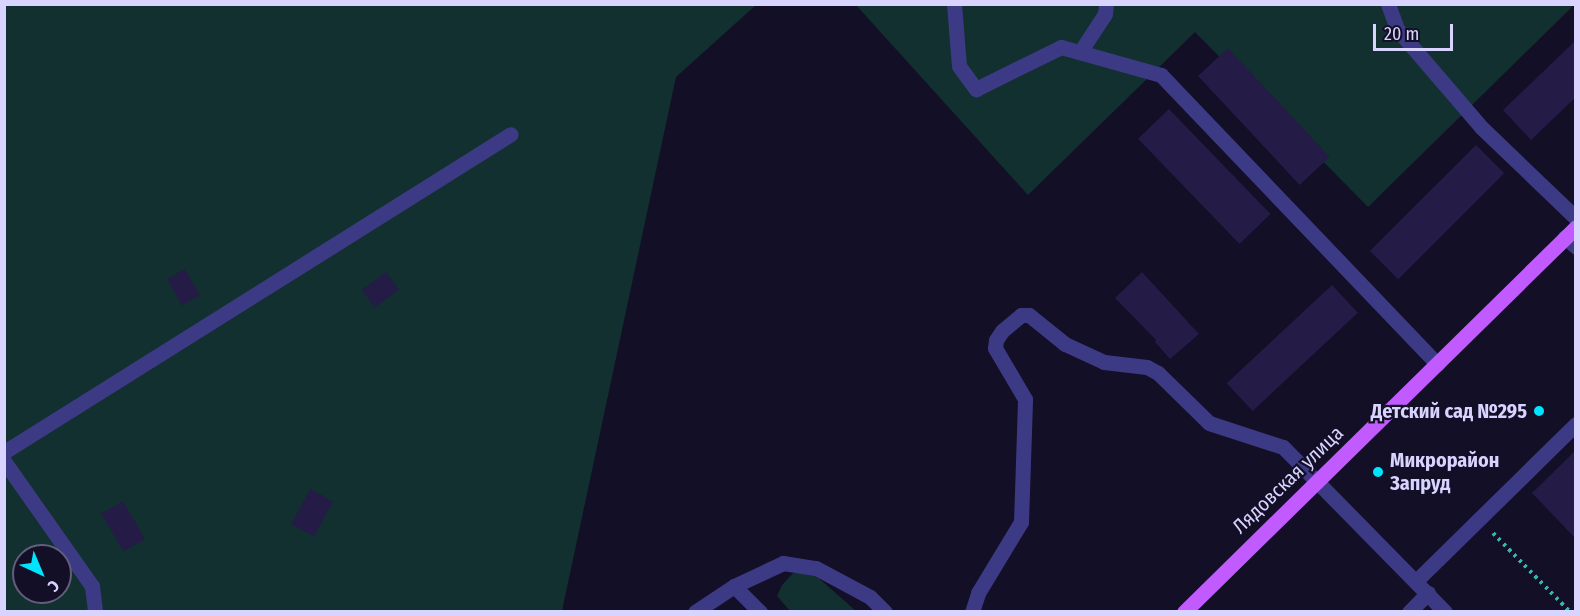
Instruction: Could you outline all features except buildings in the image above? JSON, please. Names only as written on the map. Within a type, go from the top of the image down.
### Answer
[{"type":"main road","name":"Лядовская улица","points":[[1184,612],[1437,364],[1572,237]]},
{"type":"street","points":[[954,4],[959,66],[976,89],[1061,47],[1161,75],[1437,364]]},
{"type":"street","points":[[1080,52],[1106,14],[1106,4]]},
{"type":"street","points":[[1388,4],[1397,29],[1482,128],[1575,218]]},
{"type":"street","points":[[4,452],[512,134]]},
{"type":"street","points":[[972,612],[978,593],[1021,522],[1025,399],[995,348],[996,340],[1002,331],[1021,315],[1029,315],[1065,344],[1104,362],[1152,370],[1209,423],[1283,447],[1318,480],[1445,612]]},
{"type":"street","points":[[1416,581],[1575,424]]},
{"type":"street","points":[[4,461],[92,586],[94,612]]},
{"type":"street","points":[[695,612],[734,586],[783,563],[816,568],[870,597],[885,612]]},
{"type":"street","points":[[734,586],[760,612]]},
{"type":"street","points":[[1409,612],[1428,593]]},
{"type":"path","points":[[1479,518],[1570,612]]},
{"type":"green space","points":[[1575,4],[1368,207],[1195,32],[1028,195],[856,5]]},
{"type":"green space","points":[[4,5],[756,5],[676,77],[562,611],[5,611]]},
{"type":"green space","points":[[797,569],[814,574],[856,611],[790,611],[777,596],[782,585]]},
{"type":"place","name":"Детский сад №295","points":[[1539,411]]},
{"type":"place","name":"Микрорайон Запруд","points":[[1378,472]]}]
